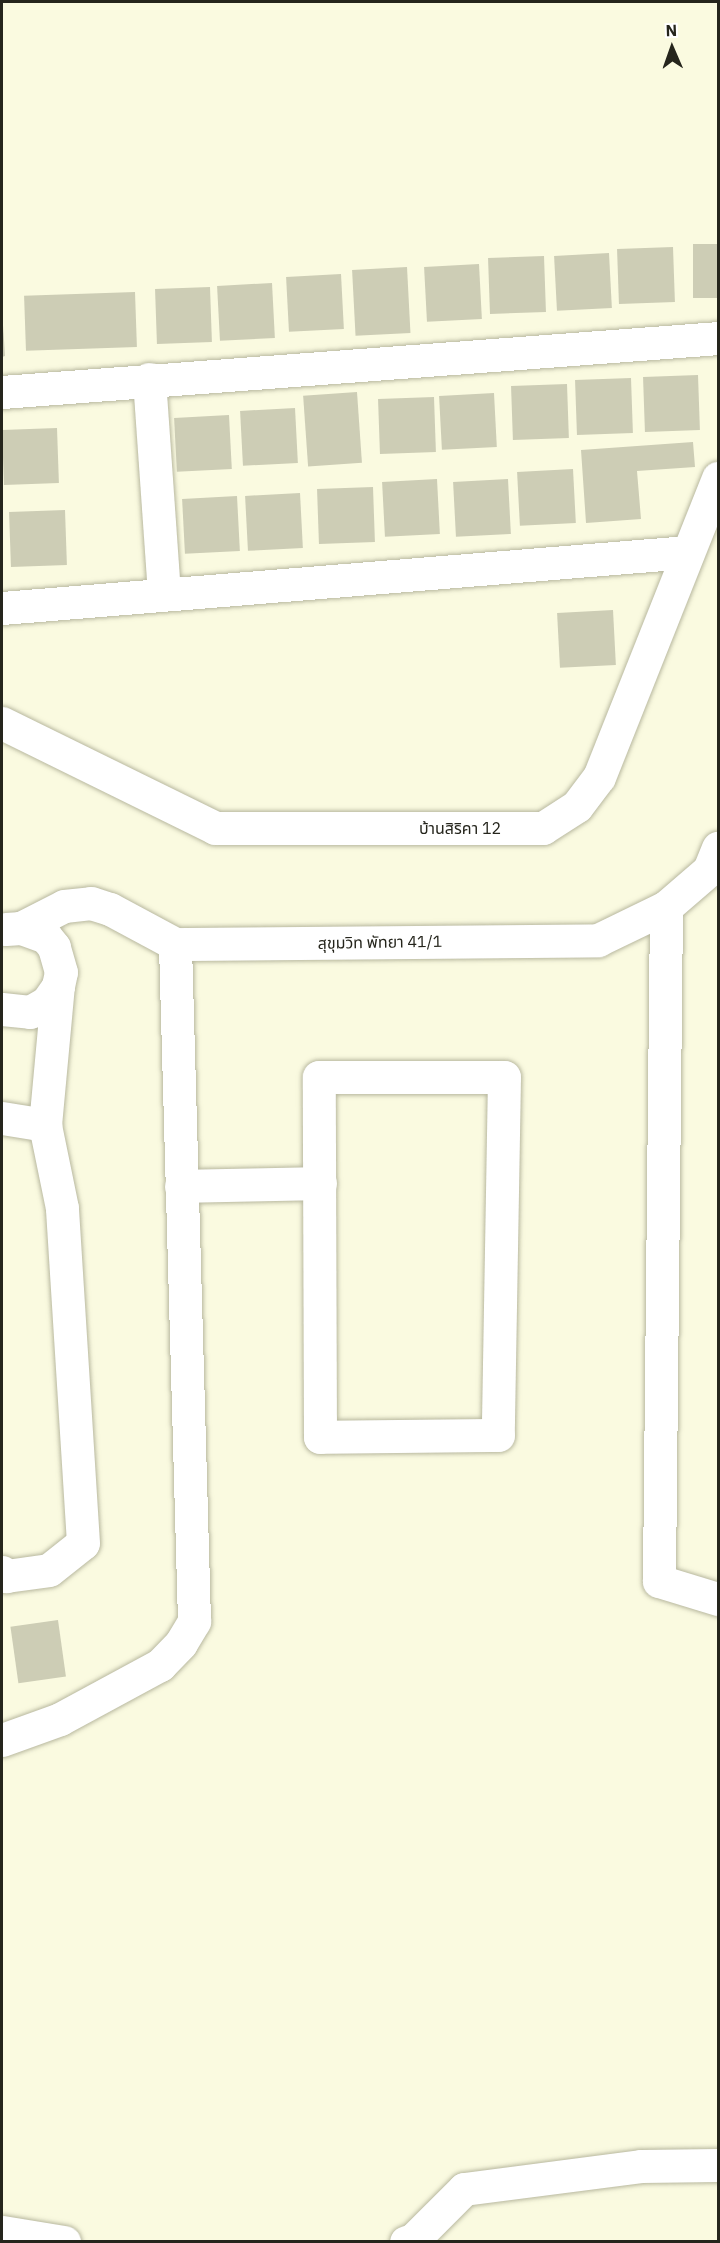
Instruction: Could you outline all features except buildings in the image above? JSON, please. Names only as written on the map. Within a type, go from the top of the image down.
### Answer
[{"type":"street","points":[[2,392],[149,379],[718,338]]},
{"type":"street","points":[[149,379],[164,592]]},
{"type":"street","name":"บ้านสิริคา 12","points":[[2,723],[214,828],[543,828],[577,806],[599,777],[718,478]]},
{"type":"street","points":[[2,608],[164,592],[687,552]]},
{"type":"street","name":"สุขุมวิท พัทยา 41/1","points":[[11,929],[64,906],[91,903],[110,909],[175,945],[598,940],[666,907],[715,864]]},
{"type":"street","points":[[666,907],[659,1581],[718,1599]]},
{"type":"street","points":[[2,1572],[6,1576],[50,1570],[83,1543],[62,1208],[45,1125],[61,972],[54,947],[46,937],[11,929]]},
{"type":"street","points":[[2,1740],[60,1719],[160,1665],[182,1643],[194,1621],[175,945]]},
{"type":"street","points":[[2,1009],[30,1012],[47,1002],[58,986]]},
{"type":"street","points":[[319,1077],[504,1077],[498,1435],[320,1437],[320,1183],[319,1077]]},
{"type":"street","points":[[2,1118],[45,1125]]},
{"type":"street","points":[[181,1186],[320,1183]]},
{"type":"street","points":[[406,2241],[413,2240],[464,2189],[641,2166],[718,2164]]},
{"type":"street","points":[[2,2232],[64,2241]]}]
